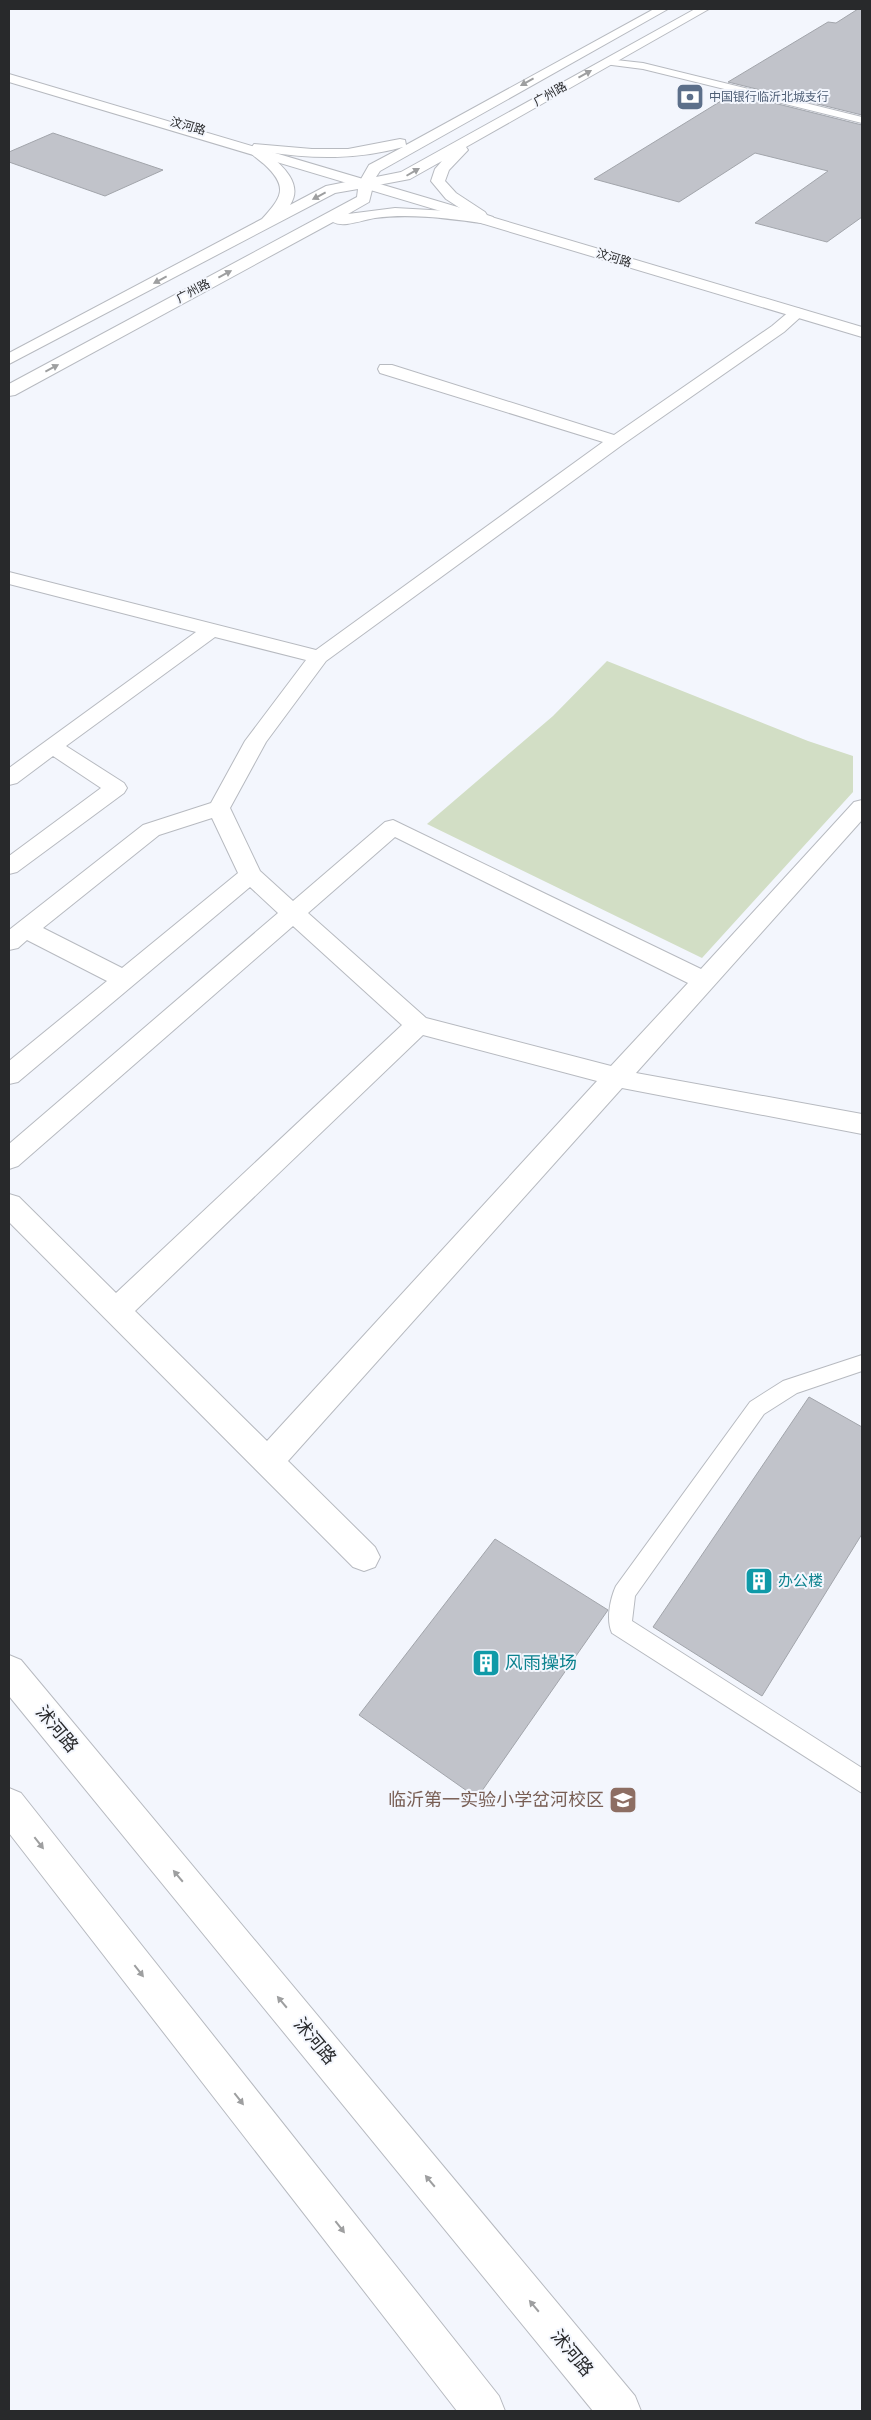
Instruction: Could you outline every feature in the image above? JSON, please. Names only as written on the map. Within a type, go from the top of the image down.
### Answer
[{"type":"street","name":"广州路","points":[[9,391],[364,199],[366,183],[374,168],[446,126],[662,9]]},
{"type":"street","name":"广州路","points":[[9,360],[331,189],[405,176],[703,9]]},
{"type":"street","name":"汶河路","points":[[9,73],[366,183],[862,332]]},
{"type":"street","name":"汶河路","points":[[9,78],[258,149]]},
{"type":"street","points":[[258,149],[302,153],[342,153],[385,148],[446,126]]},
{"type":"street","points":[[474,137],[442,169],[438,181],[451,196],[488,220]]},
{"type":"street","points":[[258,149],[277,168],[286,182],[286,200],[267,223]]},
{"type":"street","points":[[311,227],[355,216],[390,211],[428,211],[488,220]]},
{"type":"street","points":[[124,979],[17,935],[151,830],[219,808],[256,741],[319,657],[616,441],[778,329],[797,313]]},
{"type":"street","points":[[386,370],[616,441]]},
{"type":"street","points":[[9,578],[319,657]]},
{"type":"street","points":[[9,778],[211,630]]},
{"type":"street","points":[[9,867],[116,788],[53,747]]},
{"type":"street","points":[[268,1461],[862,807]]},
{"type":"street","points":[[219,808],[250,875],[418,1025],[616,1077],[862,1124]]},
{"type":"street","points":[[9,1158],[393,827],[704,981]]},
{"type":"street","points":[[9,1075],[250,875]]},
{"type":"street","points":[[116,1310],[418,1025]]},
{"type":"street","points":[[9,1205],[364,1557]]},
{"type":"street","name":"沭河路","points":[[9,1671],[620,2411]]},
{"type":"street","points":[[9,1805],[484,2411]]},
{"type":"lane","points":[[607,62],[643,66],[862,120]]},
{"type":"lane","points":[[862,1363],[790,1387],[757,1408],[624,1593],[620,1626],[862,1782]]},
{"type":"green space","points":[[607,661],[808,741],[853,756],[853,792],[702,958],[427,824],[553,716]]},
{"type":"building","points":[[858,9],[862,9],[862,115],[728,82],[828,22],[836,23]]},
{"type":"building","points":[[734,93],[862,125],[862,217],[827,242],[755,223],[828,171],[755,153],[679,202],[594,179]]},
{"type":"building","points":[[53,133],[163,170],[105,196],[9,162],[9,152]]},
{"type":"building","name":"办公楼","points":[[809,1397],[862,1427],[862,1534],[762,1696],[653,1627]]},
{"type":"building","name":"风雨操场","points":[[495,1539],[608,1610],[477,1798],[359,1715]]},
{"type":"place","name":"中国银行临沂北城支行","points":[[690,97]]},
{"type":"place","name":"办公楼","points":[[759,1581]]},
{"type":"place","name":"风雨操场","points":[[486,1663]]},
{"type":"place","name":"临沂第一实验小学岔河校区","points":[[623,1800]]}]
